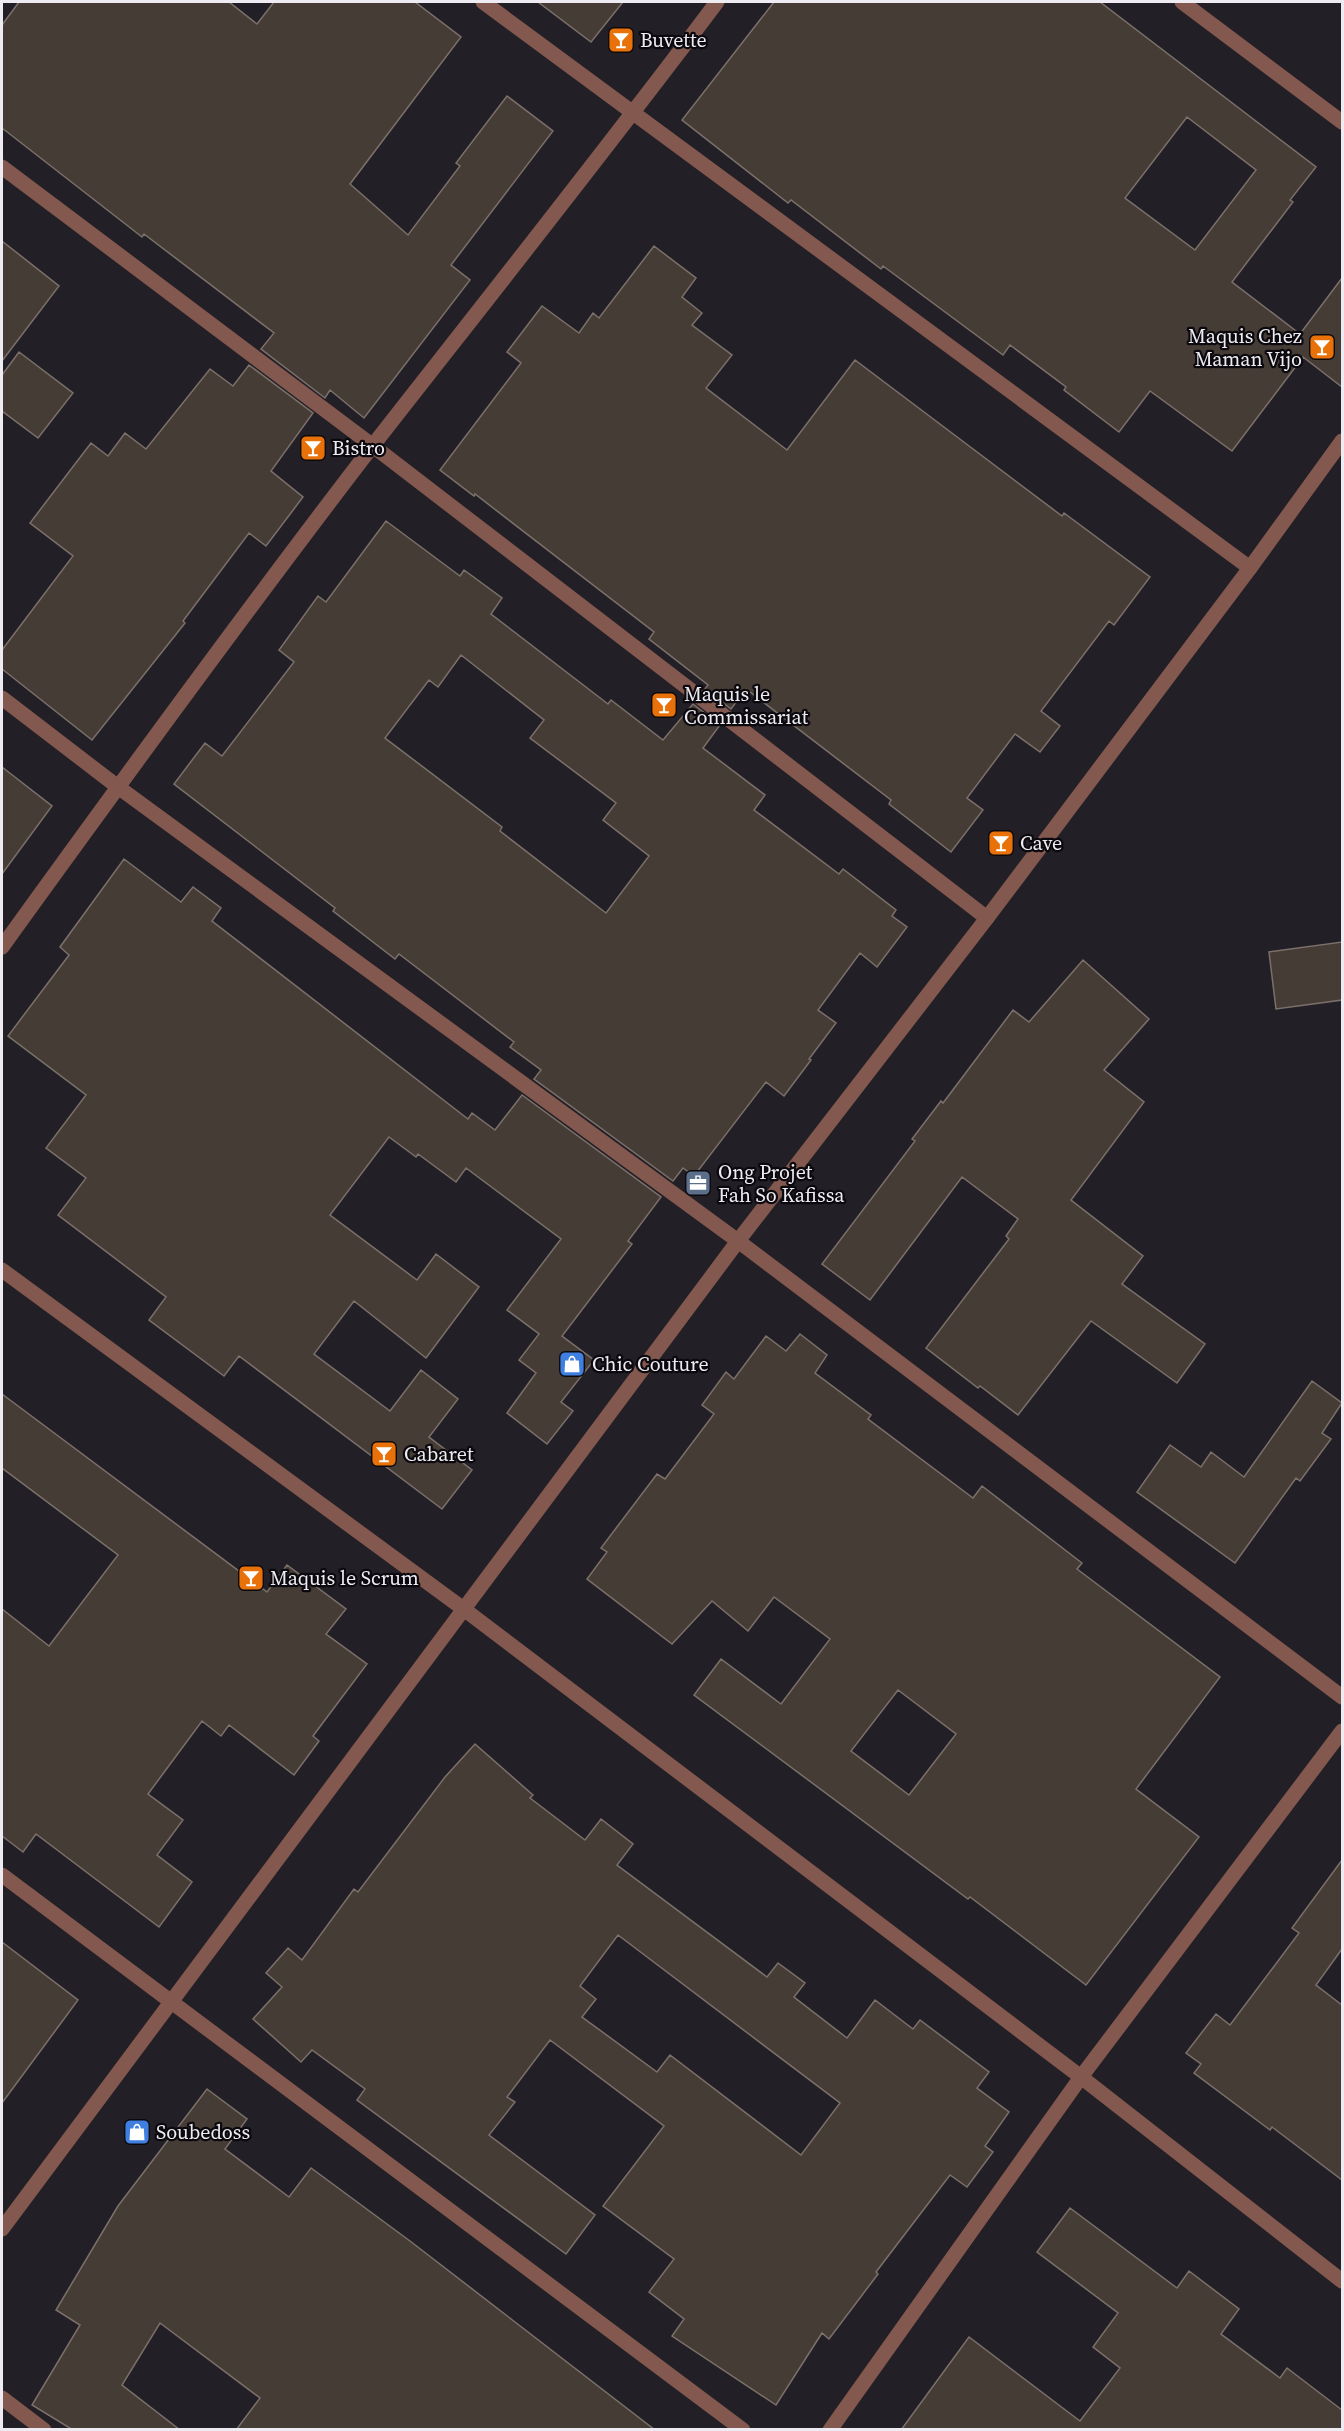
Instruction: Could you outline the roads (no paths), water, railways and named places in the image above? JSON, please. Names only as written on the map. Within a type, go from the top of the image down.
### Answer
[{"type":"street","points":[[483,2],[1250,568]]},
{"type":"street","points":[[2,947],[118,787],[373,446],[634,113],[717,2]]},
{"type":"street","points":[[1182,2],[1342,122]]},
{"type":"street","points":[[2,168],[373,446],[987,918]]},
{"type":"street","points":[[2,2229],[738,1241],[987,918],[1250,568],[1342,441]]},
{"type":"street","points":[[2,698],[118,787],[738,1241],[1342,1697]]},
{"type":"street","points":[[2,1270],[465,1610],[1081,2077],[1342,2281]]},
{"type":"street","points":[[830,2430],[1081,2077],[1342,1731]]},
{"type":"street","points":[[2,1875],[743,2430]]},
{"type":"street","points":[[2,2398],[44,2430]]},
{"type":"place","name":"Buvette","points":[[621,40]]},
{"type":"place","name":"Maquis Chez Maman Vijo","points":[[1322,347]]},
{"type":"place","name":"Bistro","points":[[313,448]]},
{"type":"place","name":"Maquis le Commissariat","points":[[664,705]]},
{"type":"place","name":"Cave","points":[[1001,843]]},
{"type":"place","name":"Ong Projet Fah So Kafissa","points":[[698,1183]]},
{"type":"place","name":"Chic Couture","points":[[572,1364]]},
{"type":"place","name":"Cabaret","points":[[384,1454]]},
{"type":"place","name":"Maquis le Scrum","points":[[251,1578]]},
{"type":"place","name":"Soubedoss","points":[[137,2132]]}]
